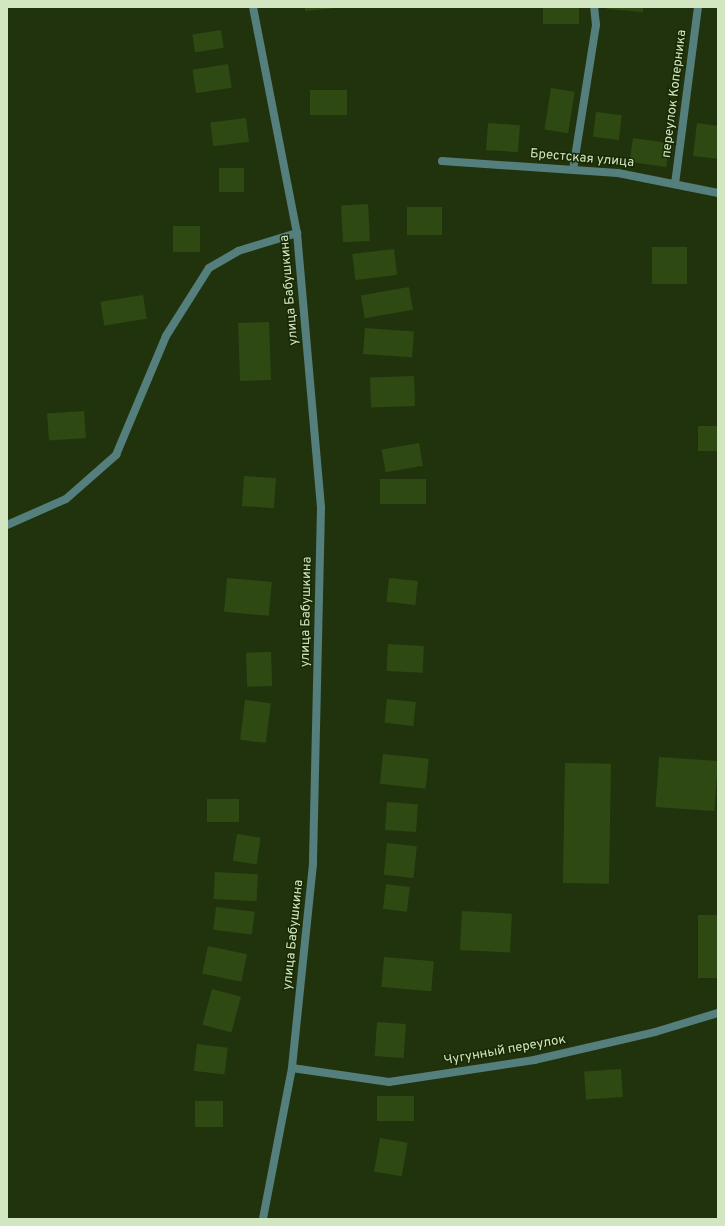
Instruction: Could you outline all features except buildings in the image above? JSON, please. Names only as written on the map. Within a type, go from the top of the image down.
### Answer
[{"type":"street","name":"улица Бабушкина","points":[[252,7],[297,233],[321,508],[313,864],[292,1068],[262,1219]]},
{"type":"street","points":[[573,170],[596,25],[594,7]]},
{"type":"street","name":"переулок Коперника","points":[[675,184],[698,7]]},
{"type":"street","name":"Брестская улица","points":[[442,160],[618,172],[718,193]]},
{"type":"street","points":[[7,525],[66,499],[116,455],[166,336],[208,268],[238,251],[297,233]]},
{"type":"street","name":"Чугунный переулок","points":[[292,1068],[389,1082],[534,1060],[655,1032],[718,1013]]}]
